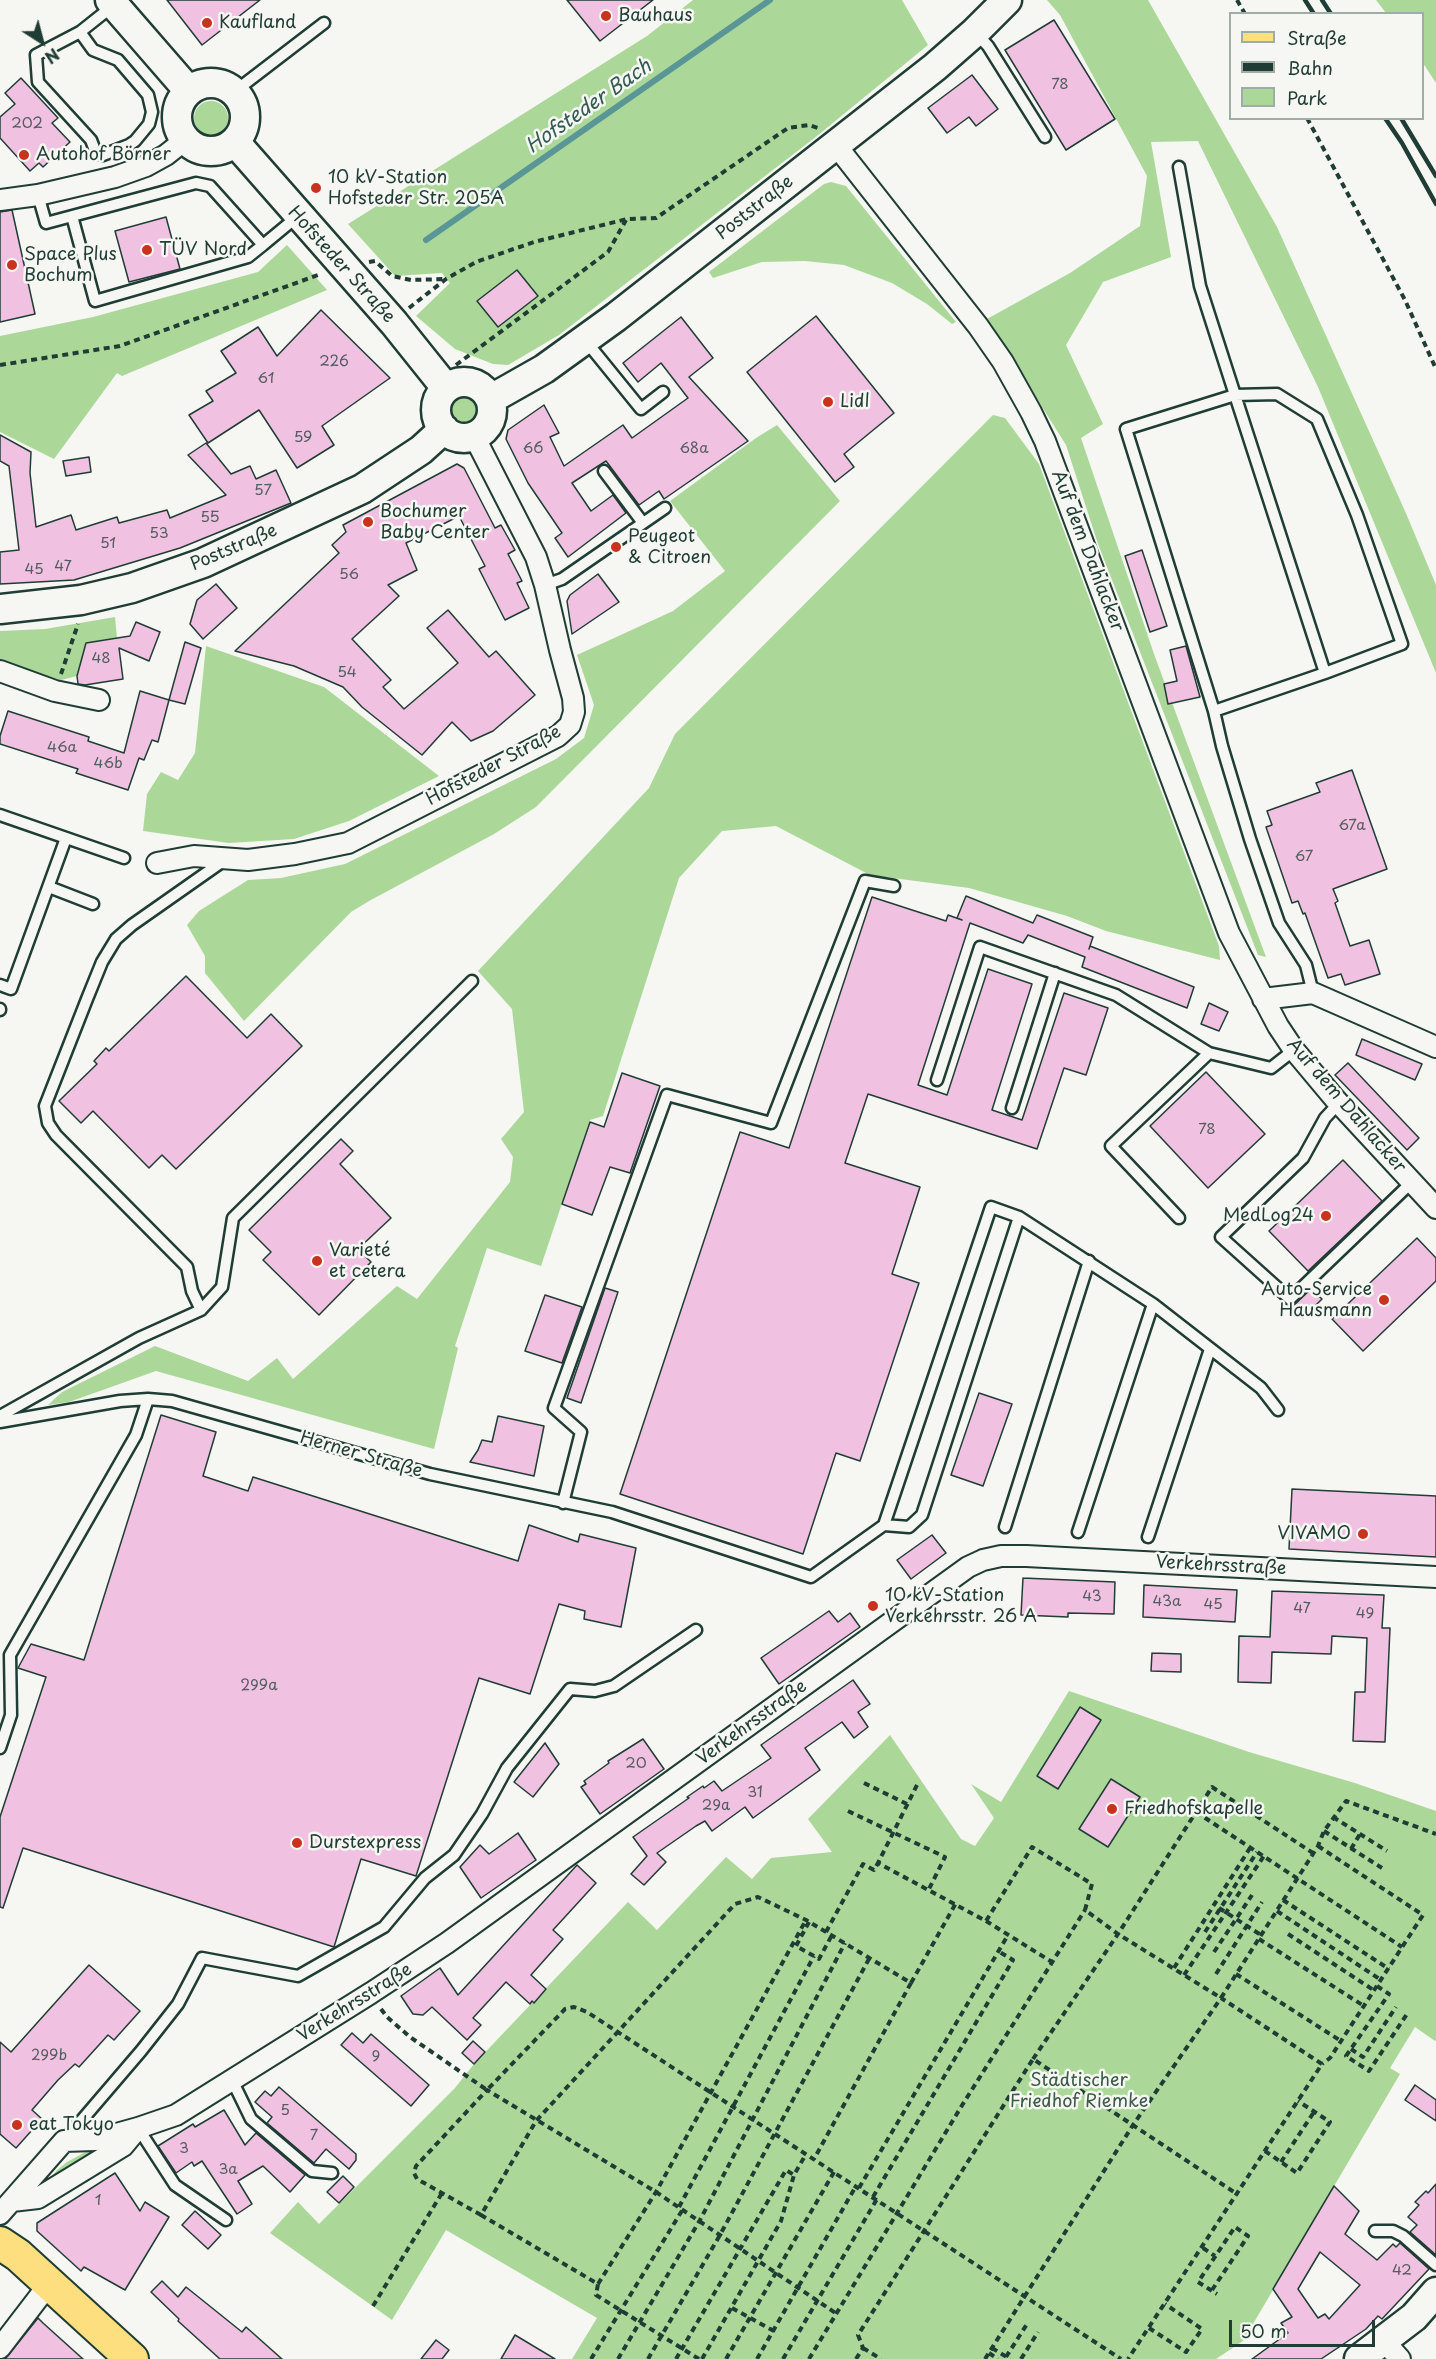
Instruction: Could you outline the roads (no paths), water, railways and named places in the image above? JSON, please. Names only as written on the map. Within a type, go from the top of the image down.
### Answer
[{"type":"main road","points":[[4,2213],[9,2249],[132,2359]]},
{"type":"street","name":"Poststraße","points":[[490,399],[544,369],[585,340],[935,67],[1007,0]]},
{"type":"street","points":[[112,3],[189,91]]},
{"type":"street","points":[[208,83],[226,87],[234,92],[240,98],[245,113],[242,133],[235,142],[211,152],[201,150],[185,140],[180,132],[177,114],[179,105],[189,91],[208,83]]},
{"type":"street","points":[[0,200],[38,195],[116,177],[146,166],[166,155],[185,140]]},
{"type":"street","name":"Hofsteder Straße","points":[[235,142],[394,323],[443,383]]},
{"type":"street","name":"Auf dem Dahlacker","points":[[835,144],[978,326],[1003,362],[1031,412],[1045,441],[1229,933],[1278,1026],[1294,1050],[1339,1103],[1436,1208]]},
{"type":"street","points":[[443,383],[474,383],[487,392],[490,399],[492,408],[488,425],[474,436],[458,437],[444,429],[437,415],[436,407],[443,383]]},
{"type":"street","name":"Poststraße","points":[[0,609],[81,600],[132,588],[203,562],[362,489],[421,450],[444,429]]},
{"type":"street","name":"Hofsteder Straße","points":[[157,863],[194,856],[248,860],[295,854],[348,843],[558,736],[570,725],[574,712],[573,698],[546,585],[536,557],[474,436]]},
{"type":"street","points":[[0,671],[55,691],[99,700]]},
{"type":"street","points":[[1263,999],[1313,993],[1436,1047]]},
{"type":"street","name":"Verkehrsstraße","points":[[64,2141],[95,2140],[176,2115],[371,1993],[447,1943],[968,1567],[983,1560],[1000,1556],[1026,1556],[1436,1577]]},
{"type":"street","name":"Verkehrsstraße","points":[[4,2213],[38,2198],[123,2146],[138,2128]]},
{"type":"street","points":[[4,2213],[64,2141]]},
{"type":"street","points":[[0,2348],[49,2284]]},
{"type":"street","points":[[1359,2359],[1392,2350],[1414,2317],[1436,2292]]},
{"type":"lane","points":[[80,32],[93,50],[118,60],[148,95],[152,112],[149,124],[135,141],[103,155],[96,153],[91,140],[38,82],[36,55],[80,32],[112,3]]},
{"type":"lane","points":[[234,92],[324,22]]},
{"type":"lane","points":[[975,32],[988,46],[1046,137]]},
{"type":"lane","points":[[1179,167],[1200,286],[1324,673]]},
{"type":"lane","points":[[38,195],[46,223],[196,183],[210,186],[263,245]]},
{"type":"lane","points":[[72,216],[94,301],[248,257],[298,216]]},
{"type":"lane","points":[[585,340],[641,409],[663,392]]},
{"type":"lane","points":[[1214,711],[1402,644],[1357,515],[1317,419],[1277,394],[1235,395],[1126,429],[1214,711],[1247,829],[1279,922],[1306,965],[1313,993]]},
{"type":"lane","points":[[604,471],[643,523]]},
{"type":"lane","points":[[546,585],[562,579],[665,508]]},
{"type":"lane","points":[[0,814],[124,858]]},
{"type":"lane","points":[[0,985],[10,989],[66,838]]},
{"type":"lane","points":[[201,1310],[192,1291],[188,1267],[56,1135],[48,1123],[45,1106],[102,962],[116,939],[149,912],[226,859]]},
{"type":"lane","points":[[563,1503],[581,1432],[554,1408],[667,1095],[771,1123],[865,881],[894,886]]},
{"type":"lane","points":[[49,887],[93,904]]},
{"type":"lane","points":[[937,1080],[980,947],[1116,995],[1209,1053],[1271,1068],[1294,1050]]},
{"type":"lane","points":[[1012,1108],[1055,974]]},
{"type":"lane","points":[[0,1416],[139,1338],[201,1310],[222,1287],[233,1218],[472,981]]},
{"type":"lane","points":[[1179,1218],[1111,1146],[1209,1053]]},
{"type":"lane","points":[[1339,1103],[1324,1118],[1303,1158],[1221,1237],[1290,1299],[1412,1182]]},
{"type":"lane","points":[[1019,1217],[922,1515],[909,1527],[884,1525],[991,1207],[1019,1217],[1153,1305],[1261,1388],[1278,1410]]},
{"type":"lane","points":[[1005,1527],[1089,1261]]},
{"type":"lane","points":[[1078,1532],[1153,1305]]},
{"type":"lane","points":[[1148,1537],[1210,1349]]},
{"type":"lane","points":[[0,1748],[11,1715],[10,1655],[136,1435],[148,1399]]},
{"type":"lane","name":"Herner Straße","points":[[0,1422],[120,1401],[148,1399],[172,1401],[430,1474],[612,1512],[810,1577],[884,1525]]},
{"type":"lane","points":[[64,2141],[178,2004],[202,1958],[298,1976],[384,1927],[425,1878],[454,1855],[482,1814],[507,1768],[570,1689],[595,1691],[614,1686],[696,1630]]},
{"type":"lane","points":[[232,2080],[251,2119],[312,2171],[332,2173]]},
{"type":"lane","points":[[138,2128],[175,2185],[226,2220]]},
{"type":"lane","points":[[1375,2231],[1392,2231],[1403,2236],[1436,2265]]},
{"type":"waterway","name":"Hofsteder Bach","points":[[426,240],[770,0]]},
{"type":"railway","points":[[1305,0],[1313,12]]},
{"type":"railway","points":[[1322,0],[1330,12]]},
{"type":"railway","points":[[1386,120],[1436,204]]},
{"type":"railway","points":[[1402,120],[1436,176]]},
{"type":"place","name":"Bauhaus","points":[[606,16]]},
{"type":"place","name":"Kaufland","points":[[207,23]]},
{"type":"place","name":"Autohof Börner","points":[[24,155]]},
{"type":"place","name":"10 kV-Station Hofsteder Str. 205A","points":[[316,188]]},
{"type":"place","name":"TÜV Nord","points":[[147,250]]},
{"type":"place","name":"Space Plus Bochum","points":[[12,265]]},
{"type":"place","name":"Lidl","points":[[828,402]]},
{"type":"place","name":"Bochumer Baby Center","points":[[368,522]]},
{"type":"place","name":"Peugeot & Citroen","points":[[616,547]]},
{"type":"place","name":"MedLog24","points":[[1326,1216]]},
{"type":"place","name":"Varieté et cetera","points":[[317,1261]]},
{"type":"place","name":"Auto-Service Hausmann","points":[[1384,1300]]},
{"type":"place","name":"VIVAMO","points":[[1363,1534]]},
{"type":"place","name":"10 kV-Station Verkehrsstr. 26 A","points":[[873,1606]]},
{"type":"place","name":"Friedhofskapelle","points":[[1112,1809]]},
{"type":"place","name":"Durstexpress","points":[[297,1843]]},
{"type":"place","name":"eat Tokyo","points":[[17,2125]]},
{"type":"park label","name":"Städtischer Friedhof Riemke","points":[[1079,2091]]}]
